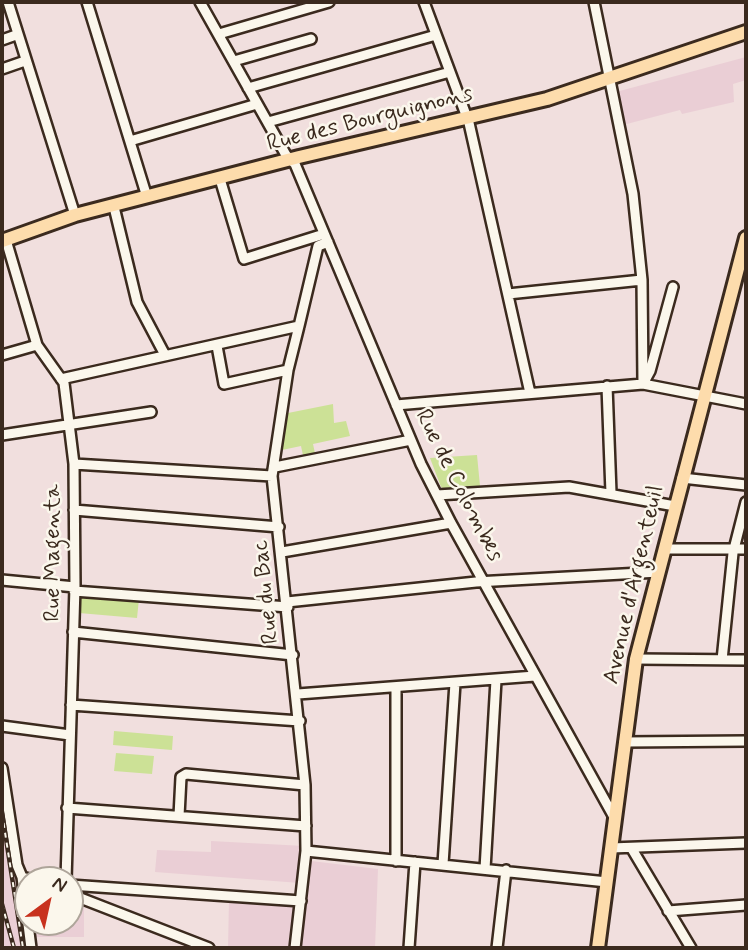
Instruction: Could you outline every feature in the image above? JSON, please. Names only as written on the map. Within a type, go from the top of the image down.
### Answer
[{"type":"main road","name":"Rue des Bourguignons","points":[[4,240],[75,215],[547,99],[746,32]]},
{"type":"main road","name":"Avenue d'Argenteuil","points":[[598,948],[636,659],[704,395],[743,264],[746,238]]},
{"type":"street","points":[[8,2],[16,35],[75,215]]},
{"type":"street","points":[[86,2],[147,197]]},
{"type":"street","name":"Rue de Colombes","points":[[200,2],[291,160],[321,241],[451,523],[614,817]]},
{"type":"street","points":[[219,34],[329,2]]},
{"type":"street","points":[[424,2],[466,117],[530,393]]},
{"type":"street","points":[[594,2],[633,194],[642,280],[643,384]]},
{"type":"street","points":[[2,40],[16,35]]},
{"type":"street","points":[[248,88],[436,35]]},
{"type":"street","points":[[234,61],[312,39]]},
{"type":"street","points":[[2,69],[25,61]]},
{"type":"street","points":[[268,122],[450,72]]},
{"type":"street","points":[[130,141],[257,104]]},
{"type":"street","points":[[220,179],[244,259],[321,241]]},
{"type":"street","points":[[114,206],[137,302],[165,355]]},
{"type":"street","name":"Rue Magenta","points":[[4,240],[37,345],[65,388],[74,464],[74,589],[66,866]]},
{"type":"street","name":"Rue du Bac","points":[[295,948],[306,851],[305,785],[298,694],[273,472],[288,370],[321,241]]},
{"type":"street","points":[[508,293],[642,280]]},
{"type":"street","points":[[643,384],[650,371],[673,287]]},
{"type":"street","points":[[61,379],[299,326]]},
{"type":"street","points":[[2,355],[37,345]]},
{"type":"street","points":[[217,346],[225,384],[288,370]]},
{"type":"street","points":[[396,405],[643,384],[746,404]]},
{"type":"street","points":[[607,386],[611,493]]},
{"type":"street","points":[[2,435],[151,412]]},
{"type":"street","points":[[74,464],[273,472],[411,440]]},
{"type":"street","points":[[682,478],[746,485]]},
{"type":"street","points":[[437,495],[569,486],[674,506]]},
{"type":"street","points":[[722,660],[734,549],[746,502]]},
{"type":"street","points":[[74,510],[279,527]]},
{"type":"street","points":[[282,552],[451,523]]},
{"type":"street","points":[[665,549],[746,549]]},
{"type":"street","points":[[2,580],[74,589],[287,605],[485,582],[659,572]]},
{"type":"street","points":[[73,632],[293,654]]},
{"type":"street","points":[[636,659],[746,660]]},
{"type":"street","points":[[298,694],[535,676]]},
{"type":"street","points":[[485,869],[496,680]]},
{"type":"street","points":[[443,864],[455,682]]},
{"type":"street","points":[[396,688],[396,861]]},
{"type":"street","points":[[71,705],[300,721]]},
{"type":"street","points":[[2,726],[70,735]]},
{"type":"street","points":[[624,742],[746,741]]},
{"type":"street","points":[[2,768],[17,866]]},
{"type":"street","points":[[179,816],[181,777],[186,774],[305,785]]},
{"type":"street","points":[[67,808],[306,826]]},
{"type":"street","points":[[611,848],[746,843]]},
{"type":"street","points":[[632,849],[691,948]]},
{"type":"street","points":[[306,851],[607,882]]},
{"type":"street","points":[[409,948],[415,862]]},
{"type":"street","points":[[497,948],[506,870]]},
{"type":"street","points":[[84,886],[301,901]]},
{"type":"street","points":[[84,900],[193,945],[209,948]]},
{"type":"street","points":[[668,911],[746,905]]},
{"type":"shaded area","points":[[746,57],[746,80],[733,84],[734,102],[682,114],[680,110],[623,125],[616,92]]},
{"type":"shaded area","points":[[2,780],[15,866],[14,936],[26,936],[28,948],[2,948]]},
{"type":"shaded area","points":[[211,841],[304,846],[300,883],[155,872],[157,850],[211,852]]},
{"type":"shaded area","points":[[311,861],[378,869],[375,948],[299,948]]},
{"type":"shaded area","points":[[229,900],[294,906],[290,948],[228,948]]},
{"type":"shaded area","points":[[35,936],[84,936],[84,937]]},
{"type":"green space","points":[[333,404],[334,423],[346,421],[350,436],[313,444],[316,458],[304,460],[301,446],[282,450],[288,413]]},
{"type":"green space","points":[[477,455],[480,486],[447,490],[441,487],[430,458]]},
{"type":"green space","points":[[81,594],[139,599],[137,618],[79,613]]},
{"type":"green space","points":[[114,731],[173,736],[172,750],[113,745]]},
{"type":"green space","points":[[116,753],[154,756],[152,774],[114,771]]},
{"type":"railway","points":[[2,813],[23,948]]},
{"type":"railway","points":[[2,904],[14,948]]}]
